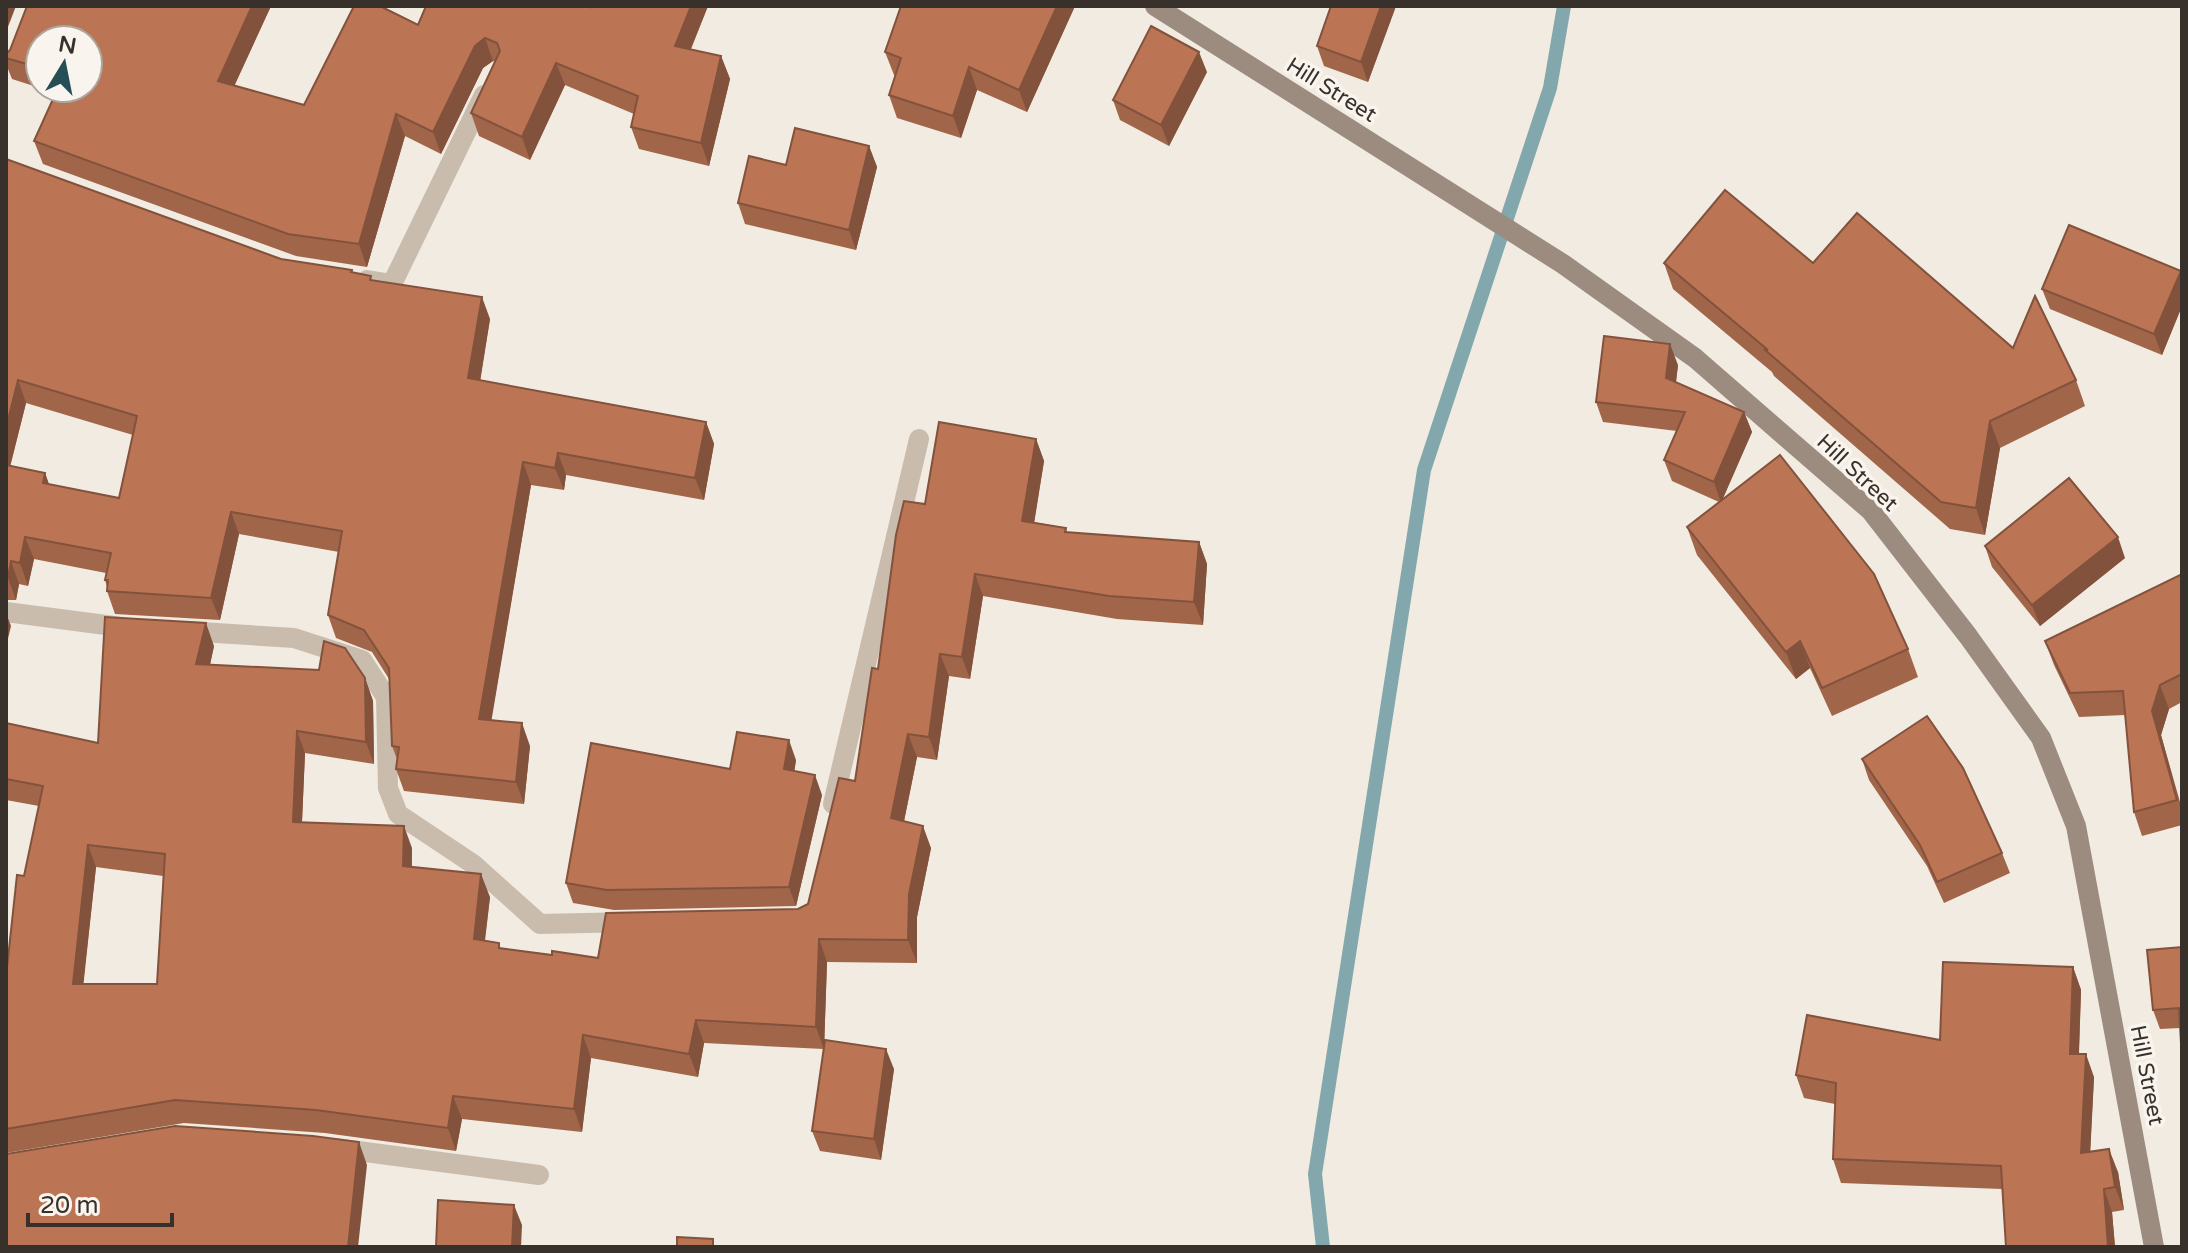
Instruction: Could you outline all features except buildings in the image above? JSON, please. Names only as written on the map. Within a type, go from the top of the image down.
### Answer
[{"type":"main road","name":"Hill Street","points":[[1155,6],[1563,264],[1695,358],[1871,511],[1968,636],[2041,738],[2076,826],[2154,1247]]},
{"type":"street","points":[[350,278],[392,284],[495,74]]},
{"type":"street","points":[[828,826],[919,439]]},
{"type":"street","points":[[6,612],[151,630],[294,638],[362,660],[386,697],[388,788],[398,814],[473,864],[540,924],[650,922]]},
{"type":"street","points":[[308,1145],[539,1175]]},
{"type":"waterway","points":[[1323,1247],[1315,1174],[1424,470],[1550,88],[1564,6]]}]
